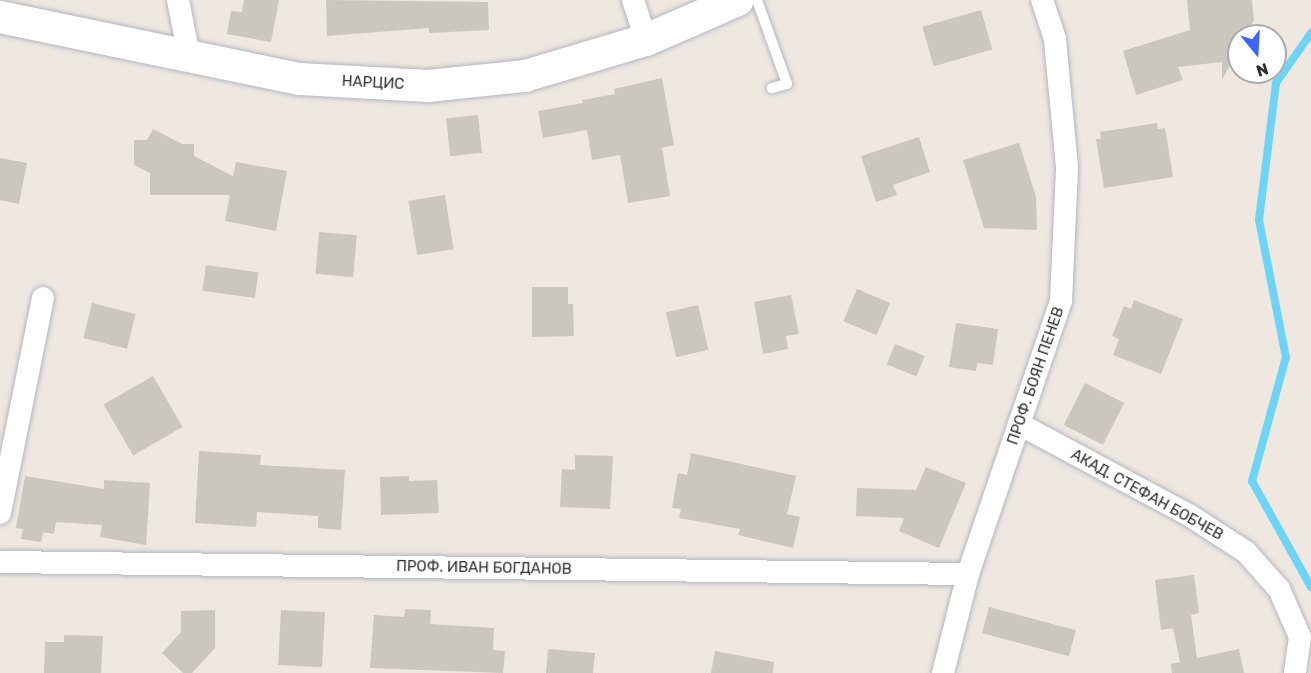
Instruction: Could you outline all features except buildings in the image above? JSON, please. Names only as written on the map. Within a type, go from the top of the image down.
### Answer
[{"type":"main road","name":"НАРЦИС","points":[[0,16],[300,79],[428,86],[525,76],[646,40],[738,0]]},
{"type":"street","points":[[178,0],[189,56]]},
{"type":"street","points":[[633,0],[646,40]]},
{"type":"street","name":"ПРОФ. БОЯН ПЕНЕВ","points":[[944,673],[968,574],[1061,301],[1067,167],[1055,39],[1042,0]]},
{"type":"street","points":[[0,513],[43,298]]},
{"type":"street","name":"АКАД. СТЕФАН БОБЧЕВ","points":[[1020,424],[1189,515],[1246,552],[1279,589],[1300,637],[1295,673]]},
{"type":"street","name":"ПРОФ. ИВАН БОГДАНОВ","points":[[0,562],[968,574]]},
{"type":"lane","points":[[757,0],[787,84],[772,88]]},
{"type":"waterway","points":[[1311,33],[1276,83],[1259,220],[1286,357],[1252,481],[1311,587]]}]
